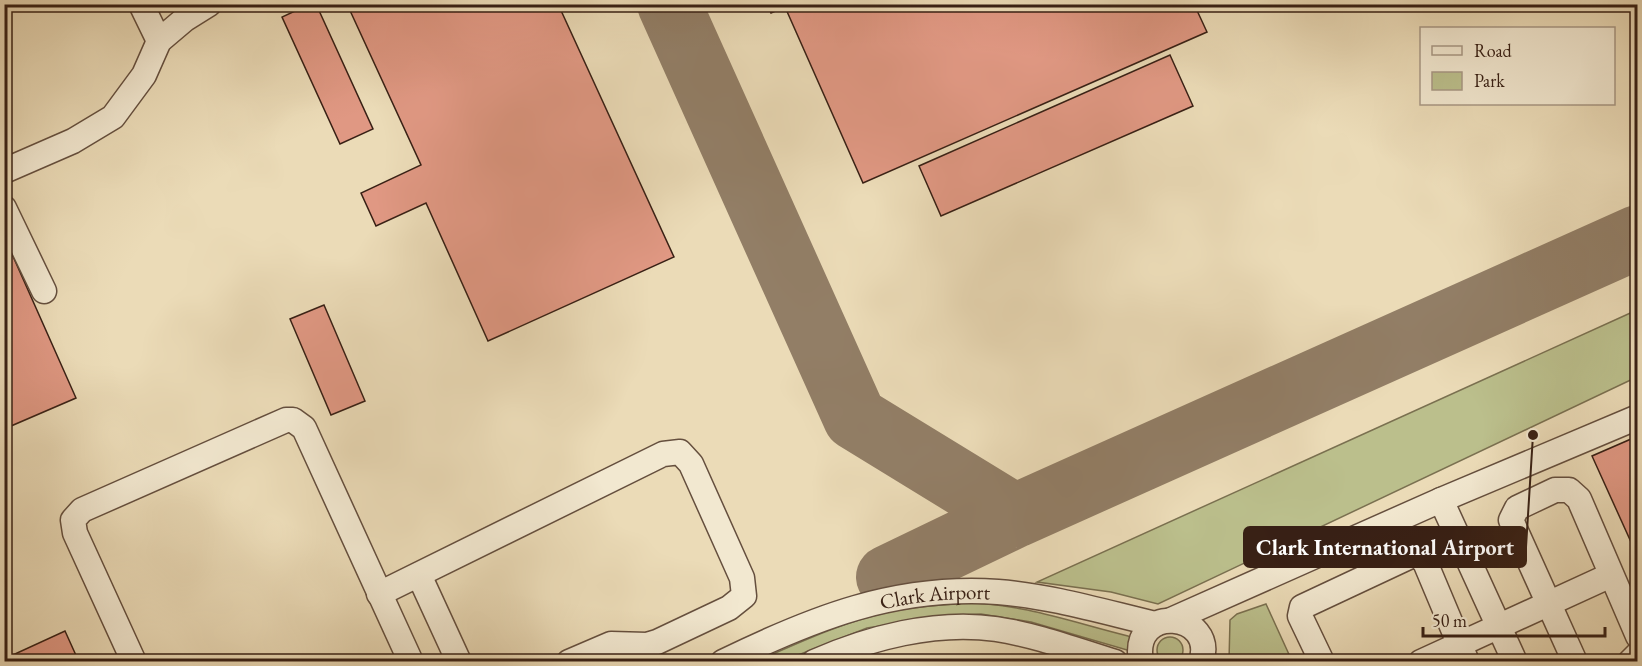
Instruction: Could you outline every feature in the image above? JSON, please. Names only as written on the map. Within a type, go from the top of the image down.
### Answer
[{"type":"street","points":[[141,4],[159,41]]},
{"type":"street","points":[[4,171],[73,141],[113,117],[144,75],[159,41],[185,19],[208,4]]},
{"type":"street","points":[[4,208],[44,291]]},
{"type":"street","points":[[1141,662],[1141,641],[1146,632],[1163,622],[1441,500],[1638,417]]},
{"type":"street","points":[[134,662],[75,533],[73,520],[82,510],[286,420],[293,420],[304,428],[411,662]]},
{"type":"street","points":[[379,594],[663,454],[680,452],[691,464],[742,578],[744,596],[729,608],[657,642],[647,645],[611,644],[569,662]]},
{"type":"street","points":[[1575,662],[1513,527],[1513,513],[1522,504],[1555,490],[1569,490],[1575,493],[1638,636]]},
{"type":"street","points":[[1441,500],[1515,662]]},
{"type":"street","points":[[1322,662],[1300,616],[1302,607],[1413,555],[1425,562],[1463,653]]},
{"type":"street","points":[[419,575],[459,662]]},
{"type":"street","points":[[1421,662],[1463,653],[1500,626],[1611,575]]},
{"type":"street","name":"Clark Airport","points":[[723,662],[814,620],[909,595],[999,592],[1163,622],[1180,621],[1196,631],[1203,648],[1201,662]]},
{"type":"street","name":"Clark Airport","points":[[814,662],[877,639],[961,627],[996,629],[1115,662]]},
{"type":"street","points":[[1630,662],[1638,654]]},
{"type":"green space","points":[[1637,310],[1637,377],[1158,604],[1111,592],[1037,582]]},
{"type":"green space","points":[[966,603],[1027,610],[1128,636],[1134,639],[1134,648],[1127,650],[1031,622],[981,614],[943,616],[867,628],[783,661],[755,662],[823,633],[875,615],[911,608]]},
{"type":"green space","points":[[1266,604],[1292,661],[1229,661],[1230,620],[1237,614]]},
{"type":"green space","points":[[1170,637],[1179,641],[1183,650],[1179,659],[1170,663],[1161,659],[1157,650],[1161,641]]},
{"type":"building","points":[[310,4],[316,4],[373,129],[340,144],[282,17]]},
{"type":"building","points":[[347,4],[558,4],[674,257],[488,341],[426,203],[376,226],[361,193],[421,165]]},
{"type":"building","points":[[767,4],[1194,4],[1207,32],[863,183],[785,7],[771,13]]},
{"type":"building","points":[[1170,55],[1193,106],[941,216],[919,166]]},
{"type":"building","points":[[4,236],[76,398],[4,429]]},
{"type":"building","points":[[324,305],[365,401],[331,415],[290,319]]},
{"type":"building","points":[[1638,436],[1638,539],[1631,542],[1592,456]]},
{"type":"building","points":[[65,631],[79,662],[4,662],[4,659]]},
{"type":"taxiway","points":[[669,4],[855,418],[1015,516]]},
{"type":"taxiway","points":[[888,577],[1015,516],[1638,237]]},
{"type":"place","name":"Clark International Airport","points":[[1533,435]]}]
